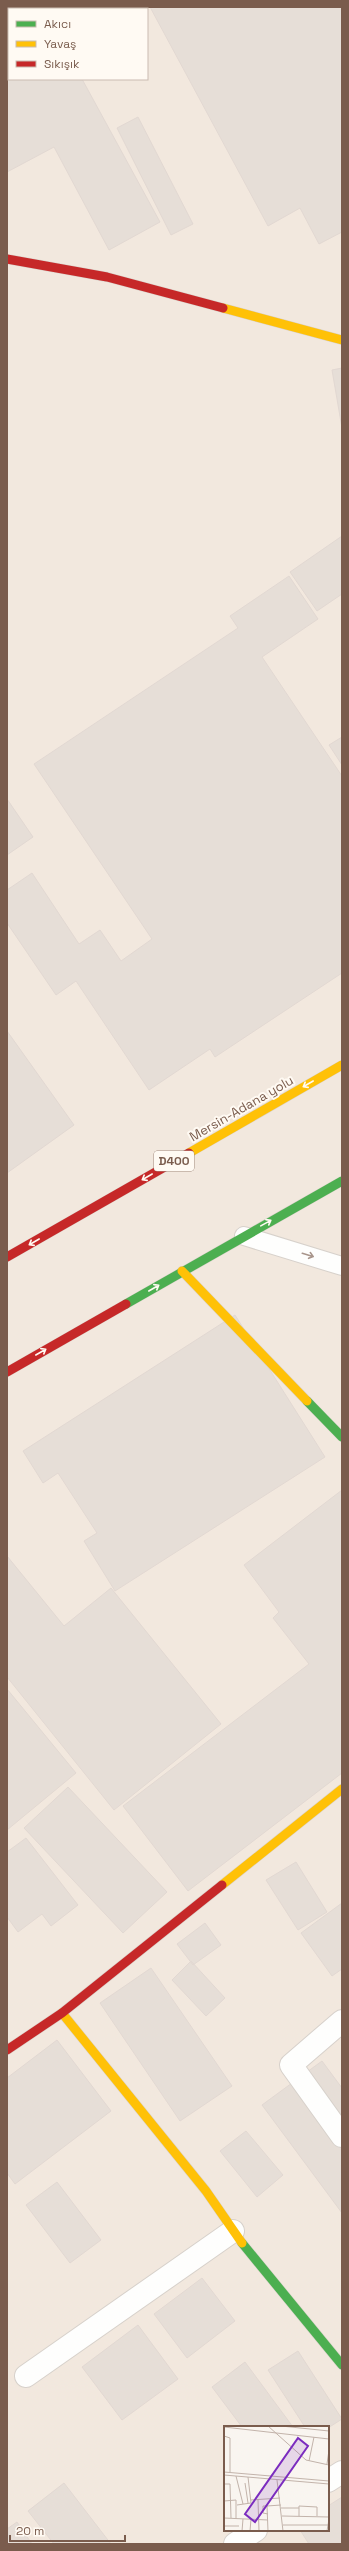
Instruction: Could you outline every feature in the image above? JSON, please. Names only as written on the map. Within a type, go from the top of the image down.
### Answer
[{"type":"main road","points":[[7,259],[107,277],[342,340]]},
{"type":"main road","name":"Mersin-Adana yolu","points":[[7,1257],[342,1064]]},
{"type":"main road","points":[[7,1372],[342,1180]]},
{"type":"main road","points":[[182,1271],[342,1437]]},
{"type":"main road","points":[[7,2050],[62,2013],[342,1789]]},
{"type":"main road","points":[[62,2013],[206,2191],[233,2231],[342,2365]]},
{"type":"street","points":[[342,2021],[291,2065],[342,2136]]},
{"type":"street","points":[[26,2376],[233,2231]]},
{"type":"street","points":[[329,2480],[342,2472]]},
{"type":"street","points":[[235,2544],[254,2531]]},
{"type":"lane","points":[[244,1236],[342,1266]]},
{"type":"shaded area","points":[[7,7],[342,7],[342,2544],[7,2544]]},
{"type":"building","points":[[7,7],[44,7],[8,8],[8,80],[83,80],[160,222],[109,250],[54,147],[7,172]]},
{"type":"building","points":[[150,7],[342,7],[342,232],[319,244],[300,208],[268,226]]},
{"type":"building","points":[[138,117],[193,224],[171,235],[117,128]]},
{"type":"building","points":[[342,368],[342,428],[332,370]]},
{"type":"building","points":[[342,536],[342,594],[317,611],[290,572]]},
{"type":"building","points":[[289,576],[318,619],[262,657],[342,776],[342,973],[215,1057],[210,1049],[149,1090],[76,981],[56,995],[7,923],[7,890],[32,873],[79,944],[100,930],[121,961],[152,939],[34,764],[238,628],[230,616]]},
{"type":"building","points":[[342,737],[342,765],[329,745]]},
{"type":"building","points":[[7,799],[33,837],[7,855]]},
{"type":"building","points":[[7,1031],[74,1125],[7,1173]]},
{"type":"building","points":[[235,1315],[325,1457],[115,1591],[84,1541],[97,1533],[58,1473],[43,1483],[23,1451]]},
{"type":"building","points":[[342,1490],[342,1773],[188,1891],[123,1806],[309,1664],[273,1618],[279,1612],[244,1565]]},
{"type":"building","points":[[7,1556],[64,1626],[111,1588],[221,1724],[114,1810],[7,1677]]},
{"type":"building","points":[[7,1689],[76,1773],[7,1830]]},
{"type":"building","points":[[68,1787],[167,1892],[123,1933],[24,1828]]},
{"type":"building","points":[[26,1838],[78,1905],[51,1926],[42,1914],[18,1932],[7,1917],[7,1852]]},
{"type":"building","points":[[296,1862],[327,1912],[298,1930],[266,1880]]},
{"type":"building","points":[[342,1903],[342,1969],[332,1976],[301,1933]]},
{"type":"building","points":[[205,1923],[221,1945],[193,1965],[177,1944]]},
{"type":"building","points":[[191,1961],[225,1998],[206,2016],[172,1980]]},
{"type":"building","points":[[151,1968],[232,2086],[180,2121],[100,2003]]},
{"type":"building","points":[[57,2040],[111,2111],[15,2184],[7,2173],[7,2078]]},
{"type":"building","points":[[322,2061],[342,2088],[342,2213],[262,2105]]},
{"type":"building","points":[[246,2131],[283,2175],[257,2197],[220,2151]]},
{"type":"building","points":[[57,2182],[101,2240],[70,2263],[26,2205]]},
{"type":"building","points":[[202,2278],[235,2321],[187,2358],[154,2314]]},
{"type":"building","points":[[138,2325],[178,2379],[122,2420],[82,2367]]},
{"type":"building","points":[[298,2351],[342,2419],[329,2427],[329,2426],[304,2426],[268,2370]]},
{"type":"building","points":[[245,2362],[292,2426],[241,2426],[212,2387]]},
{"type":"building","points":[[64,2483],[111,2544],[54,2544],[28,2511]]},
{"type":"building","points":[[342,2497],[342,2544],[309,2544],[301,2531],[329,2531],[329,2505]]},
{"type":"building","points":[[17,2522],[32,2544],[7,2544],[7,2529]]},
{"type":"traffic: fast","points":[[126,1304],[342,1181]]},
{"type":"traffic: fast","points":[[307,1401],[342,1437]]},
{"type":"traffic: fast","points":[[242,2243],[342,2365]]},
{"type":"traffic: slow","points":[[223,308],[342,340]]},
{"type":"traffic: slow","points":[[189,1153],[342,1065]]},
{"type":"traffic: slow","points":[[182,1271],[307,1401]]},
{"type":"traffic: slow","points":[[222,1885],[342,1789]]},
{"type":"traffic: slow","points":[[62,2013],[206,2191],[242,2243]]},
{"type":"traffic: jam","points":[[7,259],[107,277],[223,308]]},
{"type":"traffic: jam","points":[[7,1257],[189,1153]]},
{"type":"traffic: jam","points":[[7,1372],[126,1304]]},
{"type":"traffic: jam","points":[[7,2050],[62,2013],[222,1885]]}]
